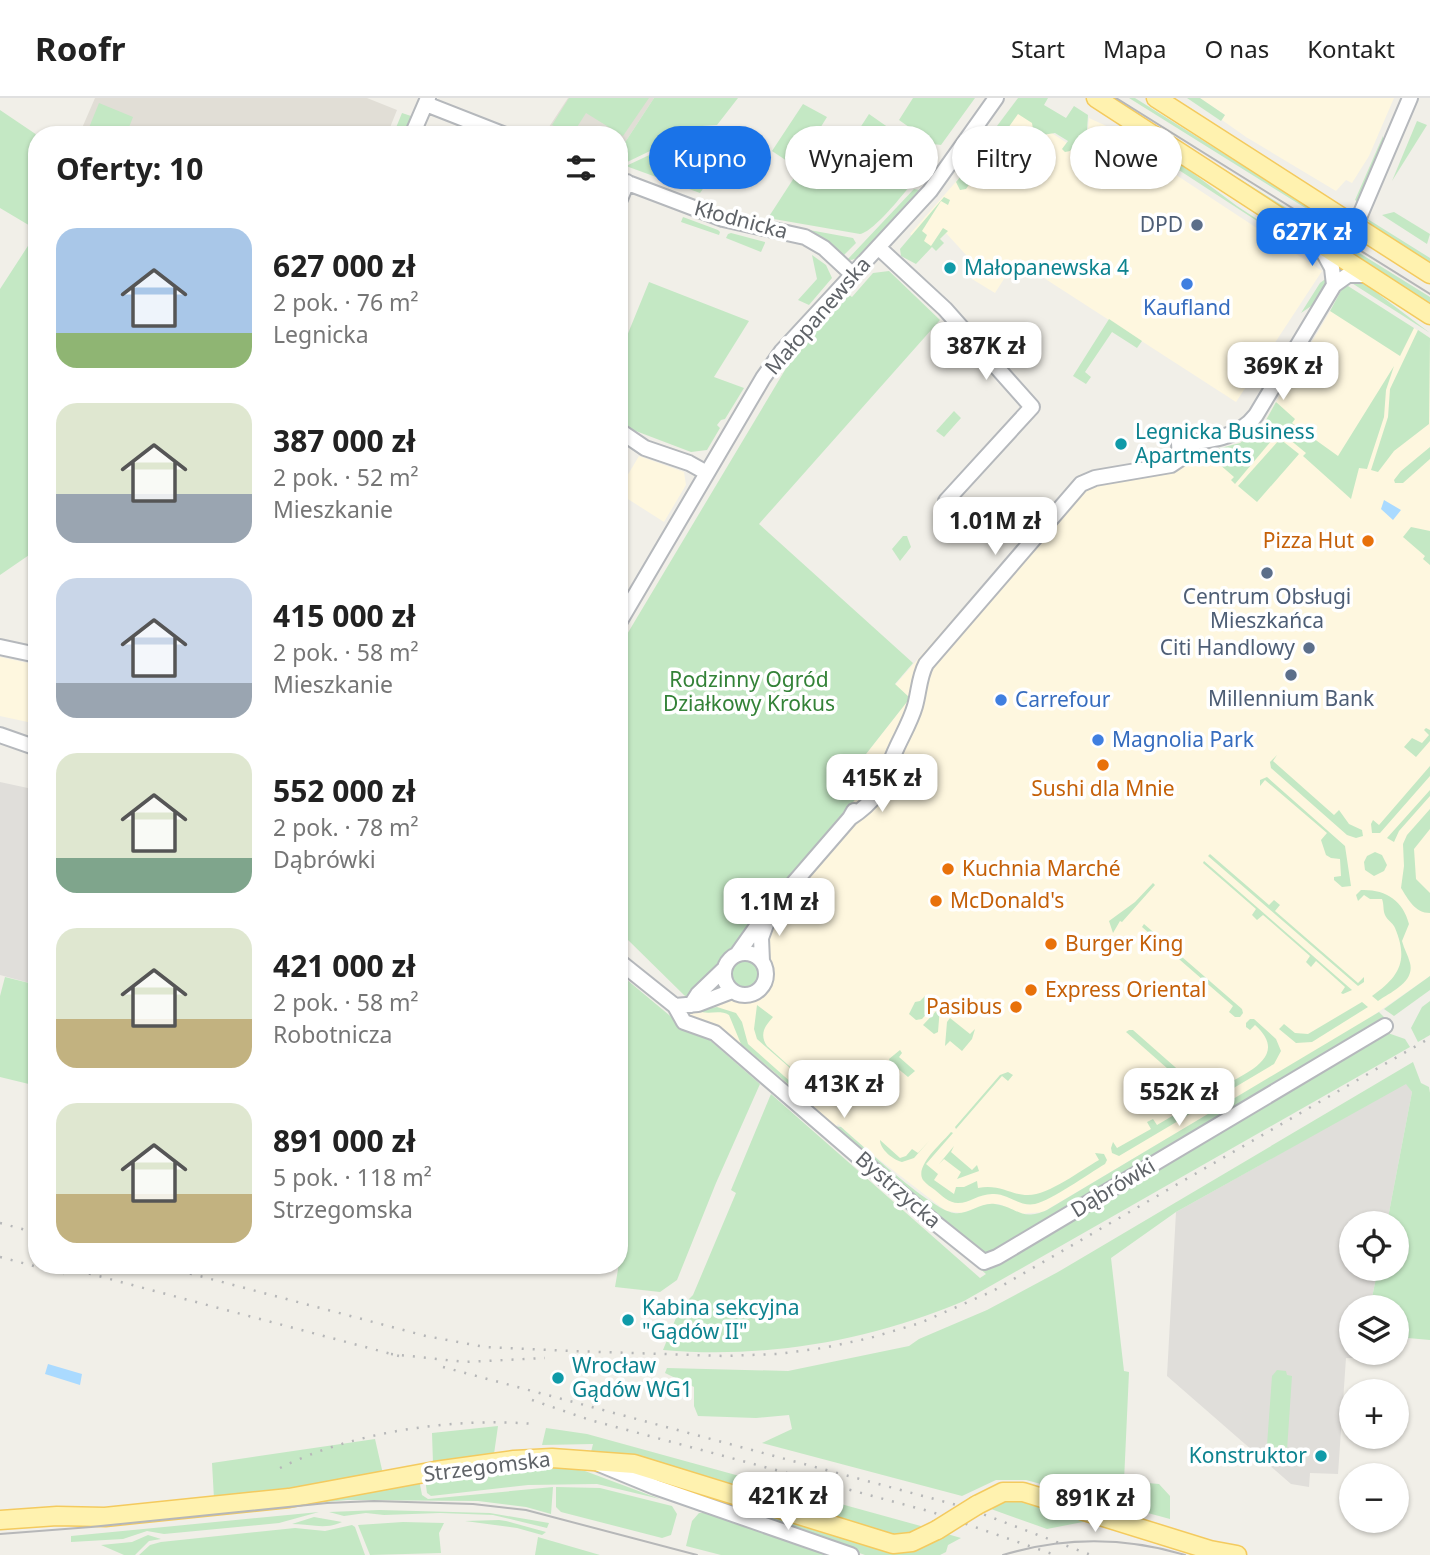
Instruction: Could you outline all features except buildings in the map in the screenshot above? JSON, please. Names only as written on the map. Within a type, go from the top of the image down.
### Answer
[{"type":"main road","points":[[1096,98],[1430,315]]},
{"type":"main road","points":[[1156,98],[1430,274]]},
{"type":"main road","name":"Strzegomska","points":[[0,1520],[57,1516],[105,1517],[297,1497],[435,1471],[514,1460],[552,1458],[634,1464],[893,1544],[912,1542],[937,1530],[999,1493],[1023,1492],[1210,1550],[1237,1555]]},
{"type":"street","name":"Małopanewska","points":[[628,607],[763,378],[782,351],[879,248],[945,172],[996,98]]},
{"type":"street","points":[[1355,227],[1410,98]]},
{"type":"street","points":[[416,126],[427,101],[484,126]]},
{"type":"street","name":"Kłodnicka","points":[[628,183],[723,219],[805,237],[824,248],[853,275]]},
{"type":"street","points":[[1318,242],[1332,268],[1334,285]]},
{"type":"street","points":[[879,248],[945,309],[1032,407],[946,501]]},
{"type":"street","points":[[691,1005],[698,994],[723,970],[730,958],[738,953],[760,922],[850,818],[878,793],[886,781],[888,766],[914,710],[926,664],[1082,484],[1095,478],[1171,465],[1180,458],[1179,443],[1228,435],[1244,428],[1256,415],[1334,285],[1348,275],[1368,275]]},
{"type":"street","points":[[628,436],[645,448],[689,463],[707,473]]},
{"type":"street","points":[[0,647],[28,653]]},
{"type":"street","points":[[0,735],[28,745]]},
{"type":"street","points":[[723,970],[725,982],[738,994],[750,995],[761,988],[766,974],[762,961],[761,938],[771,911]]},
{"type":"street","points":[[738,953],[752,953],[762,961]]},
{"type":"street","name":"Bystrzycka","points":[[628,968],[675,1006],[684,1022],[715,1033],[984,1262]]},
{"type":"street","points":[[675,1006],[691,1005],[732,991]]},
{"type":"street","name":"Dąbrówki","points":[[984,1262],[997,1257],[1385,1026]]},
{"type":"street","points":[[591,1460],[655,1487],[851,1555]]},
{"type":"shaded area","points":[[95,98],[367,98],[397,110],[391,126],[83,126]]},
{"type":"shaded area","points":[[568,98],[654,98],[628,138],[628,126],[550,126]]},
{"type":"shaded area","points":[[1200,98],[1394,98],[1369,156],[1352,183],[1346,180],[1336,191],[1246,137],[1222,120],[1225,115]]},
{"type":"shaded area","points":[[1012,107],[1041,126],[999,126]]},
{"type":"shaded area","points":[[1089,118],[1106,126],[1088,126]]},
{"type":"shaded area","points":[[1056,136],[1070,145],[1070,189],[1182,189],[1182,179],[1322,271],[1236,402],[1016,260],[995,293],[972,279],[978,268],[946,233],[930,249],[910,234],[952,186],[952,189],[1056,189]]},
{"type":"shaded area","points":[[1345,286],[1430,338],[1430,976],[1361,1024],[1043,1212],[1020,1214],[999,1204],[988,1204],[962,1213],[946,1211],[838,1124],[832,1130],[684,1014],[684,995],[870,782],[855,768],[910,698],[895,685],[1080,474],[1092,486],[1171,471],[1186,463],[1191,455],[1231,447],[1246,440],[1265,421]]},
{"type":"shaded area","points":[[639,456],[684,472],[686,485],[664,522],[628,499],[628,475]]},
{"type":"shaded area","points":[[0,657],[28,663],[28,722],[0,716]]},
{"type":"shaded area","points":[[0,782],[28,788],[28,983],[0,975]]},
{"type":"shaded area","points":[[1406,1083],[1412,1092],[1389,1211],[1339,1211],[1339,1281],[1375,1281],[1373,1295],[1339,1295],[1339,1365],[1346,1365],[1345,1379],[1339,1379],[1338,1474],[1310,1473],[1309,1487],[1291,1484],[1167,1376],[1176,1212]]},
{"type":"green space","points":[[569,98],[649,98],[628,129],[628,126],[607,126],[586,113],[578,126],[552,125]]},
{"type":"green space","points":[[654,98],[738,98],[717,125],[649,126],[649,151],[628,162],[628,138]]},
{"type":"green space","points":[[913,98],[975,98],[955,126],[952,126],[941,145],[938,145],[938,126],[908,126],[899,120]]},
{"type":"green space","points":[[1018,98],[1048,98],[1044,105],[1066,118],[1074,106],[1088,115],[1087,126],[1070,126],[1070,151],[1065,152],[1062,149],[1068,141],[1056,134],[1056,126],[1032,126],[1018,114],[1009,126],[997,126]]},
{"type":"green space","points":[[1129,98],[1135,98],[1180,126],[1174,126]]},
{"type":"green space","points":[[1187,98],[1200,98],[1225,115],[1221,121]]},
{"type":"green space","points":[[99,103],[133,117],[130,126],[90,126]]},
{"type":"green space","points":[[803,104],[827,117],[821,126],[788,126]]},
{"type":"green space","points":[[0,110],[28,129],[28,225],[0,208]]},
{"type":"green space","points":[[402,113],[414,117],[410,126],[397,126]]},
{"type":"green space","points":[[869,114],[886,126],[861,126]]},
{"type":"green space","points":[[1417,121],[1427,125],[1392,181]]},
{"type":"green space","points":[[1182,128],[1342,228],[1344,232],[1182,131]]},
{"type":"green space","points":[[785,131],[785,160],[772,151]]},
{"type":"green space","points":[[1383,136],[1362,196],[1362,204],[1355,200]]},
{"type":"green space","points":[[1182,143],[1341,242],[1336,244],[1182,144]]},
{"type":"green space","points":[[649,155],[649,174],[628,165]]},
{"type":"green space","points":[[1182,165],[1237,206],[1326,266],[1182,172]]},
{"type":"green space","points":[[787,189],[908,189],[876,224],[860,234],[768,218]]},
{"type":"green space","points":[[914,189],[920,190],[876,244],[856,259],[847,260]]},
{"type":"green space","points":[[944,197],[950,200],[948,205],[941,201],[922,231],[927,235],[924,241],[931,246],[943,228],[948,231],[940,239],[944,243],[936,251],[932,247],[916,264],[901,256],[900,249]]},
{"type":"green space","points":[[734,211],[771,223],[853,238],[856,243],[842,257],[730,215]]},
{"type":"green space","points":[[1394,212],[1430,234],[1427,244],[1382,215]]},
{"type":"green space","points":[[683,217],[718,230],[719,235],[681,222]]},
{"type":"green space","points":[[1366,218],[1430,258],[1430,264],[1374,229]]},
{"type":"green space","points":[[731,233],[765,242],[761,252],[726,238]]},
{"type":"green space","points":[[28,246],[28,556],[0,575],[0,289]]},
{"type":"green space","points":[[1356,251],[1430,297],[1430,306],[1356,257]]},
{"type":"green space","points":[[812,255],[826,265],[832,278],[809,305],[798,300],[817,279]]},
{"type":"green space","name":"Rodzinny Ogród Działkowy Krokus","points":[[889,271],[940,320],[759,524],[913,663],[895,684],[910,698],[855,768],[870,782],[739,944],[721,957],[713,975],[686,997],[628,940],[628,633],[785,370],[816,330],[849,295],[852,297],[873,273]]},
{"type":"green space","points":[[1328,277],[1317,302],[1301,313],[1320,283]]},
{"type":"green space","points":[[1347,280],[1360,280],[1430,333]]},
{"type":"green space","points":[[649,282],[749,321],[714,377],[744,388],[725,419],[717,425],[720,428],[707,450],[691,452],[628,428],[628,333]]},
{"type":"green space","points":[[1348,286],[1414,328],[1400,356],[1330,311],[1343,287]]},
{"type":"green space","points":[[1109,319],[1142,341],[1137,348],[1112,332],[1085,372],[1091,377],[1086,384],[1073,376]]},
{"type":"green space","points":[[1418,330],[1430,338],[1429,424],[1394,451],[1378,472],[1371,470],[1388,417],[1390,389]]},
{"type":"green space","points":[[1394,366],[1386,390],[1384,417],[1367,469],[1359,468],[1351,499],[1303,456],[1306,453],[1266,420],[1276,402],[1295,419],[1292,423],[1338,456]]},
{"type":"green space","points":[[954,411],[961,418],[944,437],[936,431]]},
{"type":"green space","points":[[1264,423],[1277,434],[1235,484],[1231,480],[1234,477],[1211,457],[1208,460],[1201,453],[1240,443]]},
{"type":"green space","points":[[1280,439],[1299,454],[1257,502],[1238,486]]},
{"type":"green space","points":[[1430,447],[1430,459],[1403,483],[1395,483],[1394,480],[1401,471]]},
{"type":"green space","points":[[1411,527],[1430,531],[1430,565],[1423,559],[1425,556],[1403,537]]},
{"type":"green space","points":[[903,536],[907,536],[911,547],[900,561],[892,549]]},
{"type":"green space","points":[[1424,730],[1430,730],[1430,741],[1416,757],[1404,747],[1412,738],[1422,743],[1429,735]]},
{"type":"green space","points":[[1277,755],[1273,761],[1334,815],[1339,810],[1349,824],[1362,830],[1363,836],[1356,838],[1347,835],[1271,768],[1270,762]]},
{"type":"green space","points":[[1430,766],[1430,776],[1380,833],[1372,833],[1373,820],[1379,825]]},
{"type":"green space","points":[[1267,777],[1345,846],[1351,886],[1342,887],[1334,880],[1334,877],[1341,876],[1340,859],[1326,855],[1321,840],[1327,833],[1265,780],[1260,786],[1260,780]]},
{"type":"green space","points":[[1430,790],[1430,796],[1399,831],[1394,842],[1387,838]]},
{"type":"green space","points":[[1430,809],[1430,829],[1414,849],[1416,879],[1430,893],[1430,913],[1416,908],[1401,888],[1403,844],[1407,835]]},
{"type":"green space","points":[[1375,852],[1382,855],[1387,865],[1384,871],[1374,876],[1365,870],[1364,862],[1367,856]]},
{"type":"green space","points":[[1210,854],[1269,905],[1274,900],[1280,905],[1275,911],[1358,983],[1364,977],[1364,982],[1358,986],[1208,856]]},
{"type":"green space","points":[[1204,861],[1352,990],[1341,993],[1345,987],[1316,961],[1311,967],[1306,962],[1310,956],[1263,915],[1257,920],[1252,915],[1256,909],[1203,863]]},
{"type":"green space","points":[[1153,883],[1155,885],[1122,922],[1120,921],[1113,933],[1109,921],[1135,902]]},
{"type":"green space","points":[[1361,890],[1385,894],[1398,902],[1409,924],[1402,941],[1410,963],[1409,976],[1401,986],[1378,1001],[1372,996],[1395,975],[1401,959],[1401,950],[1395,928],[1384,913],[1382,899],[1370,899],[1364,895],[1358,901],[1356,895]]},
{"type":"green space","points":[[1144,924],[1242,1009],[1240,1017],[1229,1012],[1233,1006],[1142,927]]},
{"type":"green space","points":[[745,961],[754,965],[758,974],[754,983],[745,987],[736,983],[732,974],[736,965]]},
{"type":"green space","points":[[1430,976],[1430,990],[1394,1016],[1384,1009]]},
{"type":"green space","points":[[5,977],[28,983],[28,1084],[0,1077],[0,996]]},
{"type":"green space","points":[[628,981],[681,1025],[705,1036],[760,1084],[677,1280],[660,1292],[615,1287],[617,1274],[628,1274]]},
{"type":"green space","points":[[935,995],[938,1001],[922,1019],[916,1020],[909,1014],[915,1002],[925,996],[930,1000]]},
{"type":"green space","points":[[1430,1001],[1430,1035],[1418,1042],[1411,1028],[1422,1007]]},
{"type":"green space","points":[[1362,1002],[1368,1007],[1312,1042],[1296,1043],[1279,1029],[1284,1024],[1295,1033],[1308,1034]]},
{"type":"green space","points":[[757,1005],[773,1017],[764,1030],[763,1038],[767,1046],[837,1109],[757,1039],[754,1029]]},
{"type":"green space","points":[[717,1007],[736,1013],[742,1022],[748,1044],[793,1084],[794,1089],[741,1044],[729,1015],[698,1010]]},
{"type":"green space","points":[[940,1007],[938,1032],[934,1034],[923,1025]]},
{"type":"green space","points":[[1379,1012],[1388,1021],[987,1258],[789,1091],[794,1092],[833,1126],[841,1127],[913,1189],[943,1209],[959,1213],[995,1204],[1031,1215],[1047,1210]]},
{"type":"green space","points":[[950,1018],[970,1034],[975,1029],[972,1039],[962,1051],[950,1041],[945,1046],[947,1022]]},
{"type":"green space","points":[[1250,1019],[1254,1019],[1276,1039],[1281,1051],[1274,1064],[1119,1156],[1112,1153],[1113,1142],[1117,1148],[1151,1129],[1147,1122],[1153,1119],[1157,1125],[1203,1098],[1200,1091],[1212,1084],[1216,1090],[1259,1064],[1266,1056],[1268,1047],[1265,1037],[1255,1025],[1250,1030],[1246,1027]]},
{"type":"green space","points":[[1133,1030],[1192,1082],[1191,1086],[1182,1090],[1185,1084],[1126,1032]]},
{"type":"green space","points":[[1385,1032],[1405,1039],[1410,1047],[964,1301],[891,1327],[816,1344],[740,1352],[663,1350],[680,1308],[693,1295],[736,1193],[731,1190],[771,1094],[980,1278],[986,1274],[978,1267],[987,1266]]},
{"type":"green space","points":[[900,1050],[902,1053],[899,1057],[915,1071],[908,1077],[889,1059]]},
{"type":"green space","points":[[1413,1062],[1421,1083],[1429,1087],[1430,1340],[1409,1338],[1409,1295],[1373,1295],[1375,1281],[1409,1281],[1409,1211],[1389,1211],[1412,1092],[1406,1084],[1176,1212],[1111,1258],[1124,1371],[1129,1372],[1124,1481],[1159,1484],[1170,1496],[1170,1519],[1026,1480],[996,1480],[962,1496],[762,1443],[792,1429],[789,1415],[756,1418],[698,1416],[694,1406],[694,1387],[665,1373],[667,1368],[788,1371],[909,1346],[919,1339],[987,1310],[1058,1272]]},
{"type":"green space","points":[[1008,1072],[1013,1075],[1008,1081],[1002,1076],[956,1129],[1000,1075]]},
{"type":"green space","points":[[951,1132],[953,1133],[926,1164],[938,1174],[934,1180],[954,1194],[956,1187],[964,1187],[977,1181],[978,1188],[993,1187],[1021,1195],[1036,1194],[1055,1187],[1099,1160],[1095,1153],[1104,1154],[1107,1160],[1105,1164],[1070,1186],[1035,1204],[1024,1204],[994,1194],[955,1203],[927,1184],[921,1174],[926,1161]]},
{"type":"green space","points":[[880,1140],[900,1158],[912,1149],[918,1153],[930,1140],[914,1158],[902,1162],[888,1154]]},
{"type":"green space","points":[[954,1146],[951,1152],[972,1170],[977,1165],[979,1171],[957,1179],[961,1172],[944,1159],[939,1164]]},
{"type":"green space","points":[[1277,1370],[1286,1371],[1287,1375],[1292,1376],[1287,1450],[1267,1448],[1272,1376]]},
{"type":"green space","points":[[498,1426],[494,1454],[433,1463],[432,1433]]},
{"type":"green space","points":[[546,1428],[587,1434],[928,1528],[914,1534],[893,1537],[625,1456],[591,1452],[593,1444],[542,1445]]},
{"type":"green space","points":[[375,1439],[383,1474],[214,1499],[212,1463]]},
{"type":"green space","points":[[560,1467],[585,1471],[660,1499],[597,1484],[528,1485],[431,1496],[427,1493],[425,1478],[479,1470]]},
{"type":"green space","points":[[641,1472],[877,1545],[944,1533],[961,1538],[948,1545],[946,1552],[940,1555],[865,1555],[641,1476]]},
{"type":"green space","points":[[419,1479],[422,1495],[428,1499],[553,1487],[551,1514],[526,1507],[478,1501],[347,1500],[70,1526],[70,1522]]},
{"type":"green space","points":[[556,1487],[600,1488],[672,1506],[677,1514],[671,1535],[662,1538],[561,1512],[556,1507]]},
{"type":"green space","points":[[1022,1499],[1093,1520],[1047,1529],[991,1509],[1003,1501]]},
{"type":"green space","points":[[379,1510],[490,1513],[549,1523],[547,1528],[493,1515],[366,1513],[344,1516],[329,1512]]},
{"type":"green space","points":[[319,1512],[279,1523],[164,1534],[147,1531],[123,1539],[71,1542],[71,1536]]},
{"type":"green space","points":[[699,1513],[834,1555],[721,1555],[686,1546],[692,1521]]},
{"type":"green space","points":[[314,1517],[342,1522],[324,1526],[292,1524]]},
{"type":"green space","points":[[499,1520],[546,1532],[542,1535],[517,1528],[465,1521]]},
{"type":"green space","points":[[444,1523],[439,1533],[441,1553],[370,1555],[358,1525]]},
{"type":"green space","points":[[352,1525],[365,1555],[139,1555],[150,1545],[161,1542],[295,1528],[325,1531]]},
{"type":"green space","points":[[148,1535],[161,1539],[149,1541],[135,1555],[124,1555],[101,1545],[132,1542]]},
{"type":"green space","points":[[538,1537],[600,1555],[535,1555]]},
{"type":"water","points":[[1384,500],[1401,510],[1393,520],[1381,509]]},
{"type":"water","points":[[48,1364],[82,1374],[80,1385],[45,1374]]},
{"type":"tram line","points":[[1116,98],[1430,294]]},
{"type":"tram line","points":[[0,1534],[327,1503],[374,1501],[473,1504],[526,1510],[697,1555]]},
{"type":"tram line","points":[[1003,1555],[1071,1542],[1117,1542],[1185,1555]]},
{"type":"railway","points":[[192,1274],[426,1336],[485,1347],[724,1356],[777,1354],[823,1348],[920,1323],[993,1291],[1430,1038]]},
{"type":"railway","points":[[0,1223],[28,1231]]},
{"type":"railway","points":[[0,1257],[28,1264]]},
{"type":"railway","points":[[91,1274],[399,1356]]},
{"type":"railway","points":[[391,1354],[465,1362],[545,1358]]},
{"type":"railway","points":[[443,1367],[964,1507],[1091,1555]]},
{"type":"railway","points":[[532,1400],[590,1420],[932,1512],[1055,1555]]},
{"type":"railway","points":[[280,1468],[339,1445],[404,1430],[471,1423],[534,1424]]},
{"type":"place","name":"DPD","points":[[1197,225]]},
{"type":"place","name":"Małopanewska 4","points":[[950,268]]},
{"type":"place","name":"Kaufland","points":[[1187,284]]},
{"type":"place","name":"Legnicka Business Apartments","points":[[1121,444]]},
{"type":"place","name":"Pizza Hut","points":[[1368,541]]},
{"type":"place","name":"Centrum Obsługi Mieszkańca","points":[[1267,573]]},
{"type":"place","name":"Citi Handlowy","points":[[1309,648]]},
{"type":"place","name":"Millennium Bank","points":[[1291,675]]},
{"type":"place","name":"Carrefour","points":[[1001,700]]},
{"type":"place","name":"Magnolia Park","points":[[1098,740]]},
{"type":"place","name":"Sushi dla Mnie","points":[[1103,765]]},
{"type":"place","name":"Kuchnia Marché","points":[[948,869]]},
{"type":"place","name":"McDonald's","points":[[936,901]]},
{"type":"place","name":"Burger King","points":[[1051,944]]},
{"type":"place","name":"Express Oriental","points":[[1031,990]]},
{"type":"place","name":"Pasibus","points":[[1016,1007]]},
{"type":"place","name":"Kabina sekcyjna \"Gądów II\"","points":[[628,1320]]},
{"type":"place","name":"Wrocław Gądów WG1","points":[[558,1378]]},
{"type":"place","name":"Konstruktor","points":[[1321,1456]]}]
